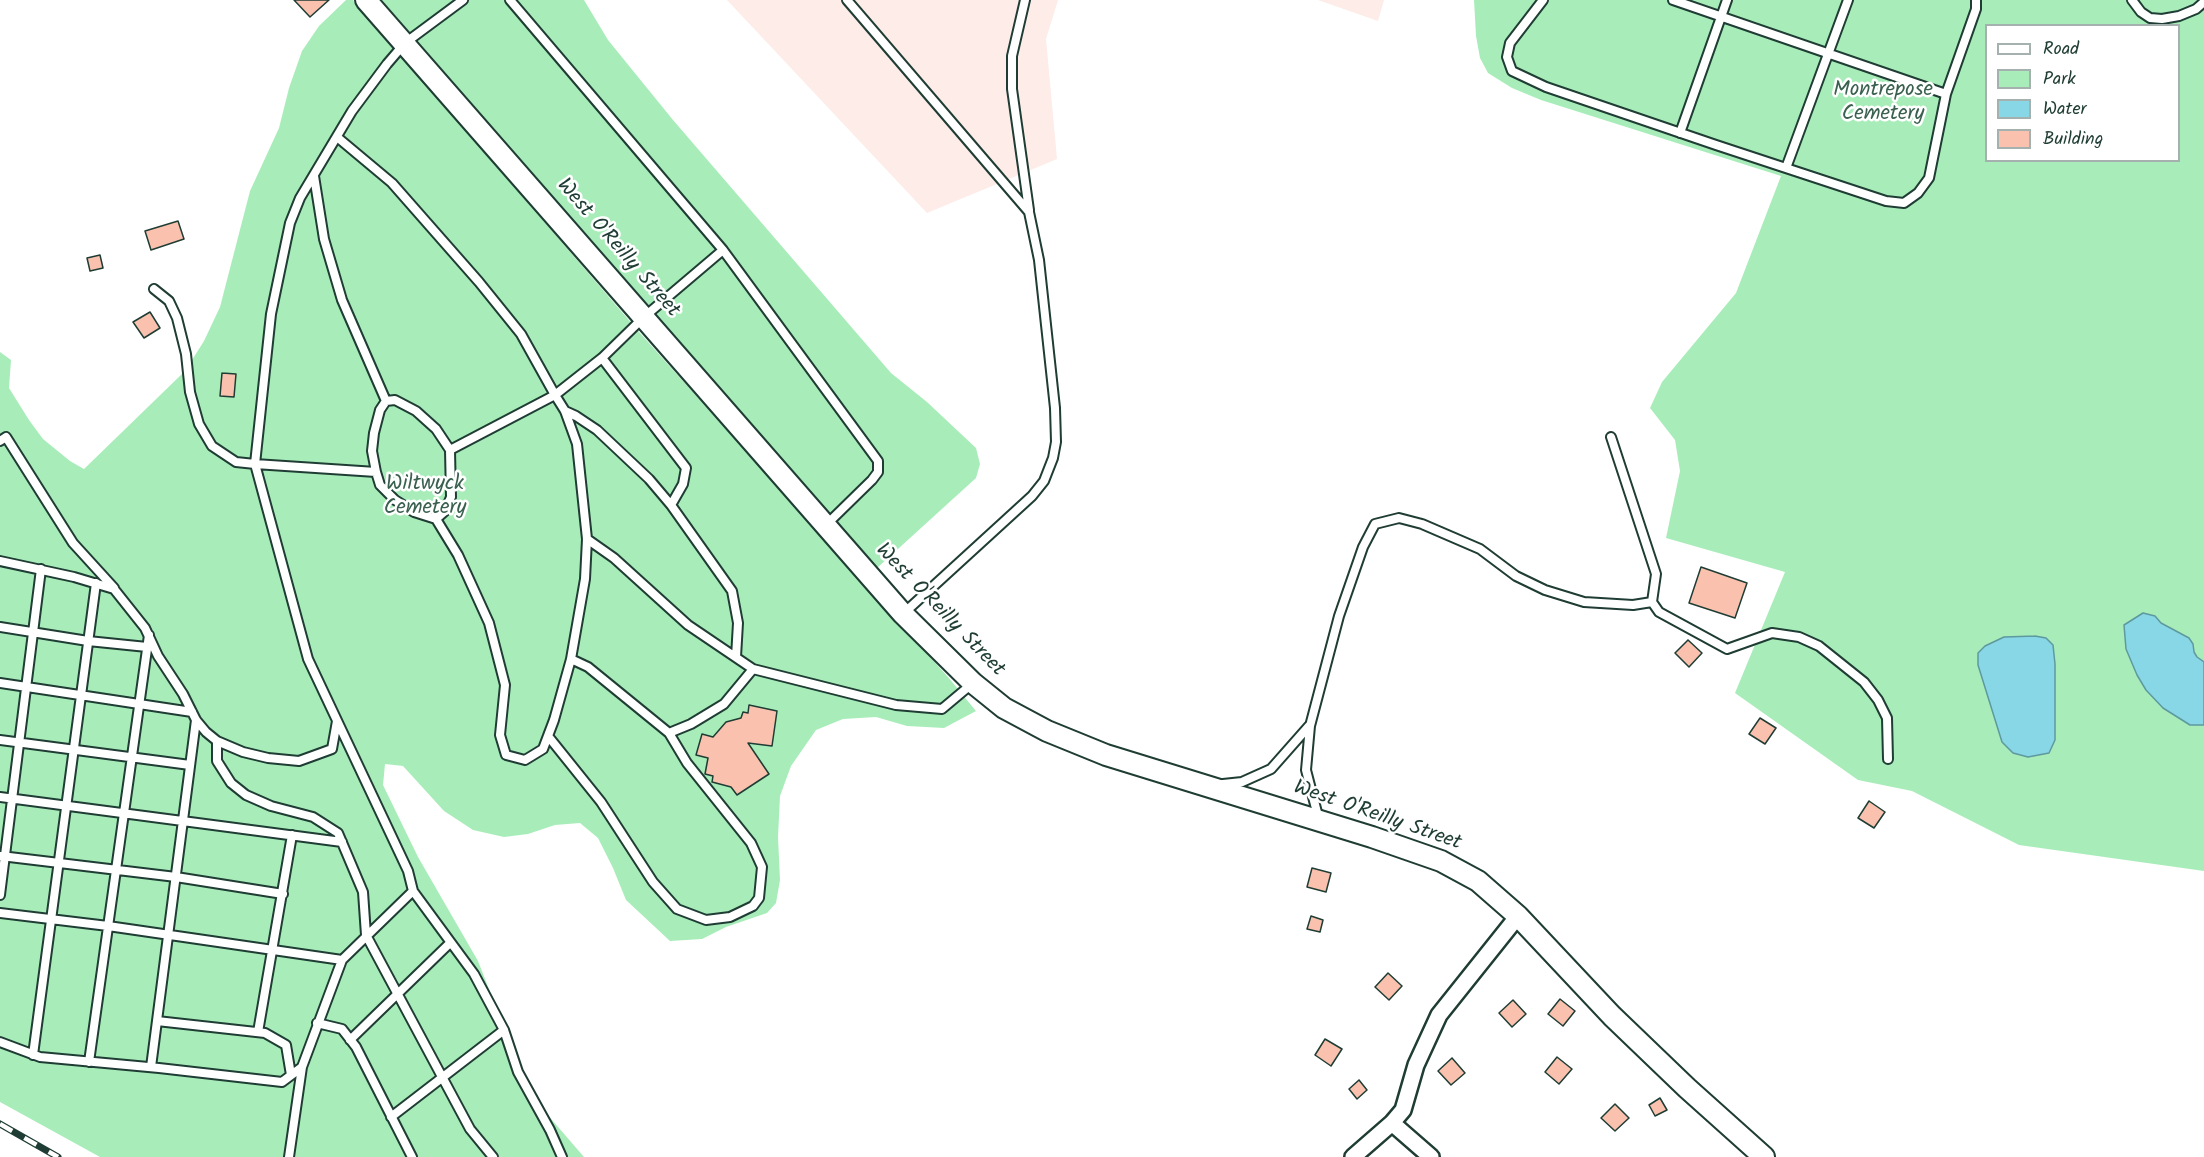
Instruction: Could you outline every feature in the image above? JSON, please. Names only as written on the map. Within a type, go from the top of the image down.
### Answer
[{"type":"street","name":"West O'Reilly Street","points":[[366,0],[903,614],[973,683],[1004,708],[1047,731],[1106,755],[1441,861],[1478,881],[1518,916],[1612,1016],[1764,1157]]},
{"type":"street","points":[[1353,1157],[1392,1123],[1402,1110],[1416,1065],[1439,1015],[1518,916]]},
{"type":"street","points":[[1392,1123],[1431,1157]]},
{"type":"lane","points":[[463,0],[405,43],[352,111],[300,198],[290,223],[271,314],[255,464],[308,659],[408,871],[413,891],[474,974],[504,1030],[518,1072],[562,1157]]},
{"type":"lane","points":[[510,0],[723,250],[878,461],[878,472],[872,480],[826,525]]},
{"type":"lane","points":[[848,0],[1029,212]]},
{"type":"lane","points":[[903,614],[1032,496],[1050,469],[1056,442],[1055,408],[1039,260],[1029,212],[1012,89],[1012,56],[1025,0]]},
{"type":"lane","points":[[1543,0],[1510,43],[1507,57],[1512,71],[1546,87],[1680,133],[1886,201],[1904,203],[1918,193],[1929,178],[1946,94],[1976,9],[1976,0]]},
{"type":"lane","points":[[1673,0],[1946,94]]},
{"type":"lane","points":[[1680,133],[1726,0]]},
{"type":"lane","points":[[1786,168],[1848,0]]},
{"type":"lane","points":[[2132,0],[2142,12],[2151,18],[2162,19],[2179,16],[2204,3]]},
{"type":"lane","points":[[337,137],[392,183],[479,282],[521,334],[565,411],[577,444],[587,539],[585,579],[572,659],[543,749],[525,760],[506,755],[500,735],[505,685],[489,623],[458,555],[436,519],[414,512],[395,500],[380,485],[372,451],[380,410],[386,401],[395,400],[416,411],[436,429],[450,450],[451,497],[445,511],[436,519]]},
{"type":"lane","points":[[314,176],[324,239],[342,300],[386,401]]},
{"type":"lane","points":[[450,450],[555,395],[602,358],[644,317],[723,250]]},
{"type":"lane","points":[[154,289],[169,302],[177,318],[186,354],[190,392],[199,424],[212,446],[236,462],[376,472]]},
{"type":"lane","points":[[602,358],[686,468],[683,484],[671,505]]},
{"type":"lane","points":[[565,411],[597,430],[649,479],[671,505],[732,591],[738,623],[736,657]]},
{"type":"lane","points":[[0,441],[6,437],[73,543],[131,608],[183,694],[196,720],[206,732],[217,741],[251,754],[299,761],[332,749],[337,720]]},
{"type":"lane","points":[[1611,437],[1656,574],[1652,602],[1659,612],[1727,649],[1772,633],[1799,637],[1819,646],[1863,682],[1878,700],[1887,718],[1888,759]]},
{"type":"lane","points":[[1320,821],[1306,770],[1310,726],[1339,616],[1363,547],[1375,524],[1399,518],[1422,524],[1480,549],[1516,576],[1545,590],[1584,602],[1633,604],[1652,602]]},
{"type":"lane","points":[[587,539],[614,558],[688,626],[753,669],[896,705],[942,709],[973,683]]},
{"type":"lane","points":[[0,561],[114,589]]},
{"type":"lane","points":[[0,895],[2,856],[12,799],[40,569]]},
{"type":"lane","points":[[33,1055],[96,583]]},
{"type":"lane","points":[[0,627],[88,641],[147,647]]},
{"type":"lane","points":[[89,1062],[148,635]]},
{"type":"lane","points":[[548,736],[601,802],[652,882],[677,909],[706,920],[730,917],[753,906],[759,898],[762,867],[751,843],[687,763],[669,733],[588,667],[572,659]]},
{"type":"lane","points":[[669,733],[691,724],[724,704],[753,669]]},
{"type":"lane","points":[[0,683],[192,712]]},
{"type":"lane","points":[[151,1067],[196,720]]},
{"type":"lane","points":[[1207,787],[1242,782],[1271,769],[1310,726]]},
{"type":"lane","points":[[0,740],[190,765]]},
{"type":"lane","points":[[217,741],[217,761],[231,783],[246,795],[271,806],[313,817],[338,833],[363,892],[366,935],[470,1129],[494,1157]]},
{"type":"lane","points":[[0,797],[342,842]]},
{"type":"lane","points":[[258,1032],[292,835]]},
{"type":"lane","points":[[2,856],[176,877],[283,894]]},
{"type":"lane","points":[[289,1157],[302,1067],[342,960],[413,891]]},
{"type":"lane","points":[[0,913],[108,926],[342,960]]},
{"type":"lane","points":[[350,1040],[450,943]]},
{"type":"lane","points":[[157,1021],[265,1033],[286,1045],[291,1075]]},
{"type":"lane","points":[[317,1023],[342,1029],[356,1047],[412,1157]]},
{"type":"lane","points":[[391,1117],[504,1030]]},
{"type":"lane","points":[[0,1041],[40,1058],[151,1067],[282,1082],[302,1067]]},
{"type":"shaded area","points":[[727,0],[1058,0],[1046,39],[1057,159],[927,213]]},
{"type":"shaded area","points":[[1318,0],[1384,0],[1378,21]]},
{"type":"green space","name":"Wiltwyck Cemetery","points":[[346,0],[353,0],[640,333],[976,711],[944,728],[907,726],[876,717],[843,719],[816,730],[791,766],[780,796],[778,837],[780,880],[776,903],[767,913],[726,927],[702,939],[670,941],[626,900],[598,838],[580,823],[555,825],[528,834],[504,837],[473,830],[444,811],[403,766],[385,764],[383,785],[418,857],[478,961],[514,1053],[546,1113],[584,1157],[100,1157],[0,1102],[0,352],[11,360],[9,388],[29,420],[43,439],[70,461],[84,469],[185,371],[204,341],[220,307],[250,191],[279,128],[289,88],[302,51],[319,26]]},
{"type":"green space","points":[[380,0],[584,0],[608,40],[673,120],[891,373],[927,402],[976,448],[980,464],[976,478],[877,568]]},
{"type":"green space","name":"Montrepose Cemetery","points":[[1474,0],[2204,0],[2204,871],[2019,845],[1912,791],[1858,780],[1735,693],[1785,572],[1666,538],[1680,471],[1675,440],[1650,408],[1662,382],[1736,293],[1781,176],[1541,100],[1512,88],[1488,73],[1480,58]]},
{"type":"water","points":[[2143,613],[2155,616],[2161,623],[2189,638],[2197,657],[2204,662],[2204,725],[2190,725],[2163,708],[2146,690],[2137,675],[2126,649],[2124,625]]},
{"type":"water","points":[[2004,637],[2046,638],[2053,645],[2055,740],[2049,753],[2028,757],[2013,753],[2002,742],[1978,665],[1978,653],[1985,646]]},
{"type":"building","points":[[294,0],[329,0],[310,17]]},
{"type":"building","points":[[178,221],[184,239],[151,250],[145,231]]},
{"type":"building","points":[[100,255],[103,268],[90,271],[87,258]]},
{"type":"building","points":[[150,312],[160,328],[144,338],[133,322]]},
{"type":"building","points":[[222,373],[236,374],[234,397],[220,396]]},
{"type":"building","points":[[1701,567],[1747,583],[1735,618],[1689,603]]},
{"type":"building","points":[[1688,640],[1702,653],[1689,667],[1675,653]]},
{"type":"building","points":[[749,705],[777,711],[772,746],[748,743],[769,774],[737,795],[731,787],[712,782],[713,776],[705,774],[708,758],[696,755],[702,734],[713,737],[726,722],[741,718],[743,712],[748,713]]},
{"type":"building","points":[[1760,718],[1776,728],[1765,744],[1749,734]]},
{"type":"building","points":[[1869,801],[1885,812],[1874,828],[1858,818]]},
{"type":"building","points":[[1312,868],[1331,873],[1326,892],[1307,887]]},
{"type":"building","points":[[1311,916],[1323,920],[1320,932],[1307,929]]},
{"type":"building","points":[[1388,973],[1402,986],[1389,1000],[1375,987]]},
{"type":"building","points":[[1560,999],[1575,1011],[1563,1026],[1548,1014]]},
{"type":"building","points":[[1513,1000],[1526,1014],[1512,1027],[1499,1013]]},
{"type":"building","points":[[1325,1039],[1342,1049],[1331,1066],[1315,1055]]},
{"type":"building","points":[[1557,1057],[1572,1069],[1559,1084],[1545,1072]]},
{"type":"building","points":[[1452,1058],[1465,1073],[1451,1085],[1438,1071]]},
{"type":"building","points":[[1359,1080],[1367,1090],[1357,1099],[1349,1089]]},
{"type":"building","points":[[1660,1098],[1667,1110],[1655,1116],[1649,1105]]},
{"type":"building","points":[[1615,1104],[1629,1118],[1615,1131],[1601,1118]]},
{"type":"railway","points":[[0,1124],[58,1157]]}]
